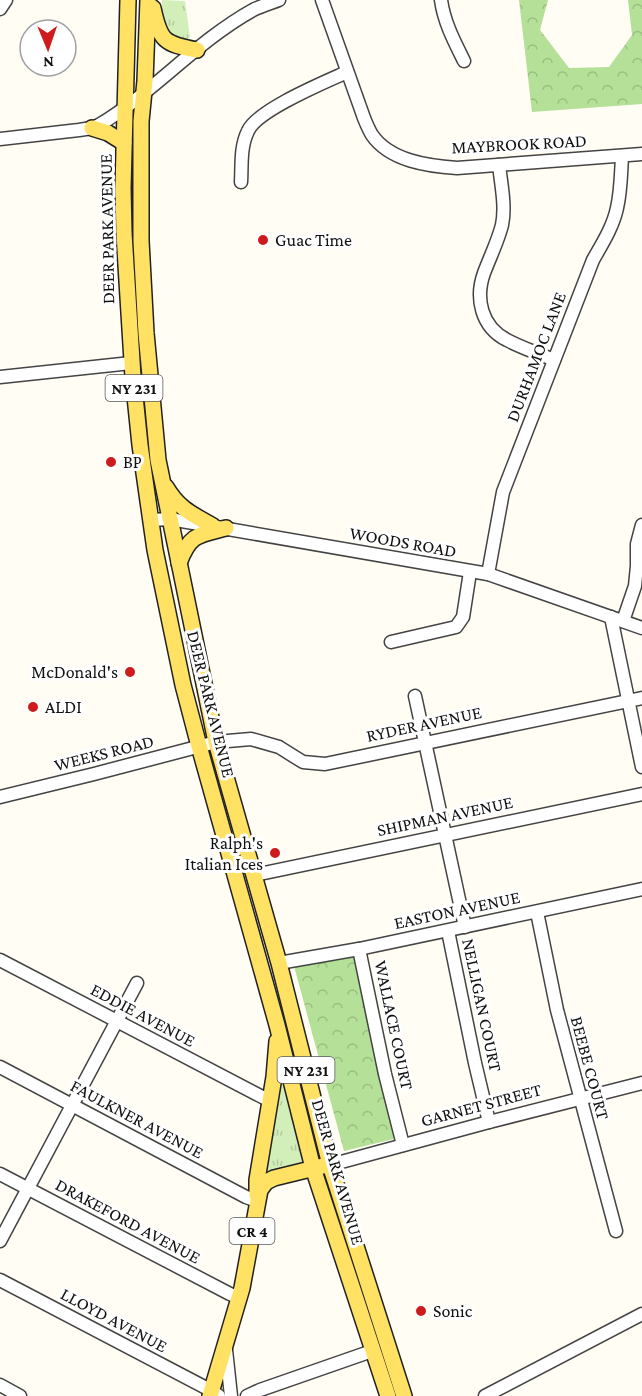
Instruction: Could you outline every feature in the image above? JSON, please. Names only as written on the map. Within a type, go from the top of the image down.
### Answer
[{"type":"main road","name":"DEER PARK AVENUE","points":[[128,0],[124,233],[131,363],[155,550],[181,675],[199,746],[278,1024],[314,1168],[387,1396]]},
{"type":"main road","name":"DEER PARK AVENUE","points":[[150,0],[141,121],[141,182],[146,333],[158,460],[216,742],[279,963],[330,1165],[404,1396]]},
{"type":"main road","points":[[150,0],[157,27],[163,37],[173,45],[197,50]]},
{"type":"main road","points":[[92,128],[108,133],[124,143]]},
{"type":"main road","points":[[162,481],[182,509],[220,527]]},
{"type":"main road","points":[[179,563],[187,544],[195,537],[220,527]]},
{"type":"main road","points":[[257,1201],[257,1180],[276,1064],[278,1024]]},
{"type":"main road","name":"CR 4","points":[[214,1394],[246,1269],[261,1187],[270,1179],[330,1165]]},
{"type":"street","points":[[0,9],[6,0]]},
{"type":"street","points":[[0,139],[92,128],[108,120],[144,93],[253,5],[279,0]]},
{"type":"street","name":"MAYBROOK ROAD","points":[[322,0],[372,135],[385,148],[400,156],[441,167],[457,168],[642,154]]},
{"type":"street","points":[[441,0],[451,35],[464,61]]},
{"type":"street","points":[[242,182],[243,146],[248,129],[260,116],[312,87],[347,72]]},
{"type":"street","name":"DURHAMOC LANE","points":[[488,574],[503,492],[593,260],[607,235],[617,210],[622,156]]},
{"type":"street","points":[[499,165],[502,226],[484,274],[480,303],[484,317],[494,332],[506,340],[554,360]]},
{"type":"street","points":[[0,377],[131,363]]},
{"type":"street","name":"WOODS ROAD","points":[[151,520],[170,519],[220,527],[488,574],[642,628]]},
{"type":"street","points":[[642,525],[637,544],[638,566],[635,586],[617,619],[628,701],[642,767]]},
{"type":"street","points":[[391,642],[456,627],[463,617],[470,572]]},
{"type":"street","points":[[416,696],[465,927]]},
{"type":"street","name":"RYDER AVENUE","points":[[216,742],[251,739],[279,747],[303,762],[325,764],[642,698]]},
{"type":"street","name":"WEEKS ROAD","points":[[0,797],[216,742]]},
{"type":"street","name":"SHIPMAN AVENUE","points":[[255,874],[642,794]]},
{"type":"street","name":"EASTON AVENUE","points":[[279,963],[359,949],[642,890]]},
{"type":"street","name":"BEEBE COURT","points":[[537,912],[557,1010],[616,1231]]},
{"type":"street","name":"NELLIGAN COURT","points":[[448,931],[489,1122]]},
{"type":"street","name":"WALLACE COURT","points":[[359,949],[385,1074],[403,1144]]},
{"type":"street","name":"EDDIE AVENUE","points":[[0,960],[270,1101]]},
{"type":"street","points":[[0,1241],[137,983]]},
{"type":"street","name":"FAULKNER AVENUE","points":[[0,1067],[257,1201]]},
{"type":"street","name":"GARNET STREET","points":[[330,1165],[642,1083]]},
{"type":"street","name":"DRAKEFORD AVENUE","points":[[0,1174],[239,1298]]},
{"type":"street","name":"LLOYD AVENUE","points":[[0,1280],[214,1394]]},
{"type":"street","points":[[485,1396],[642,1314]]},
{"type":"street","points":[[225,1344],[230,1391],[232,1389],[260,1390]]},
{"type":"street","points":[[247,1396],[372,1351]]},
{"type":"street","points":[[0,1385],[20,1396]]},
{"type":"green space","points":[[162,0],[185,1],[190,38],[188,41],[179,41],[162,26]]},
{"type":"green space","points":[[519,0],[548,0],[540,30],[569,68],[609,67],[632,35],[628,0],[642,0],[642,104],[532,112]]},
{"type":"green space","points":[[356,955],[394,1139],[344,1151],[294,966]]},
{"type":"green space","points":[[284,1080],[306,1162],[268,1172],[266,1171],[278,1081]]},
{"type":"place","name":"Guac Time","points":[[263,240]]},
{"type":"place","name":"BP","points":[[111,462]]},
{"type":"place","name":"McDonald's","points":[[130,672]]},
{"type":"place","name":"ALDI","points":[[33,707]]},
{"type":"place","name":"Ralph's Italian Ices","points":[[275,853]]},
{"type":"place","name":"Sonic","points":[[421,1311]]}]
